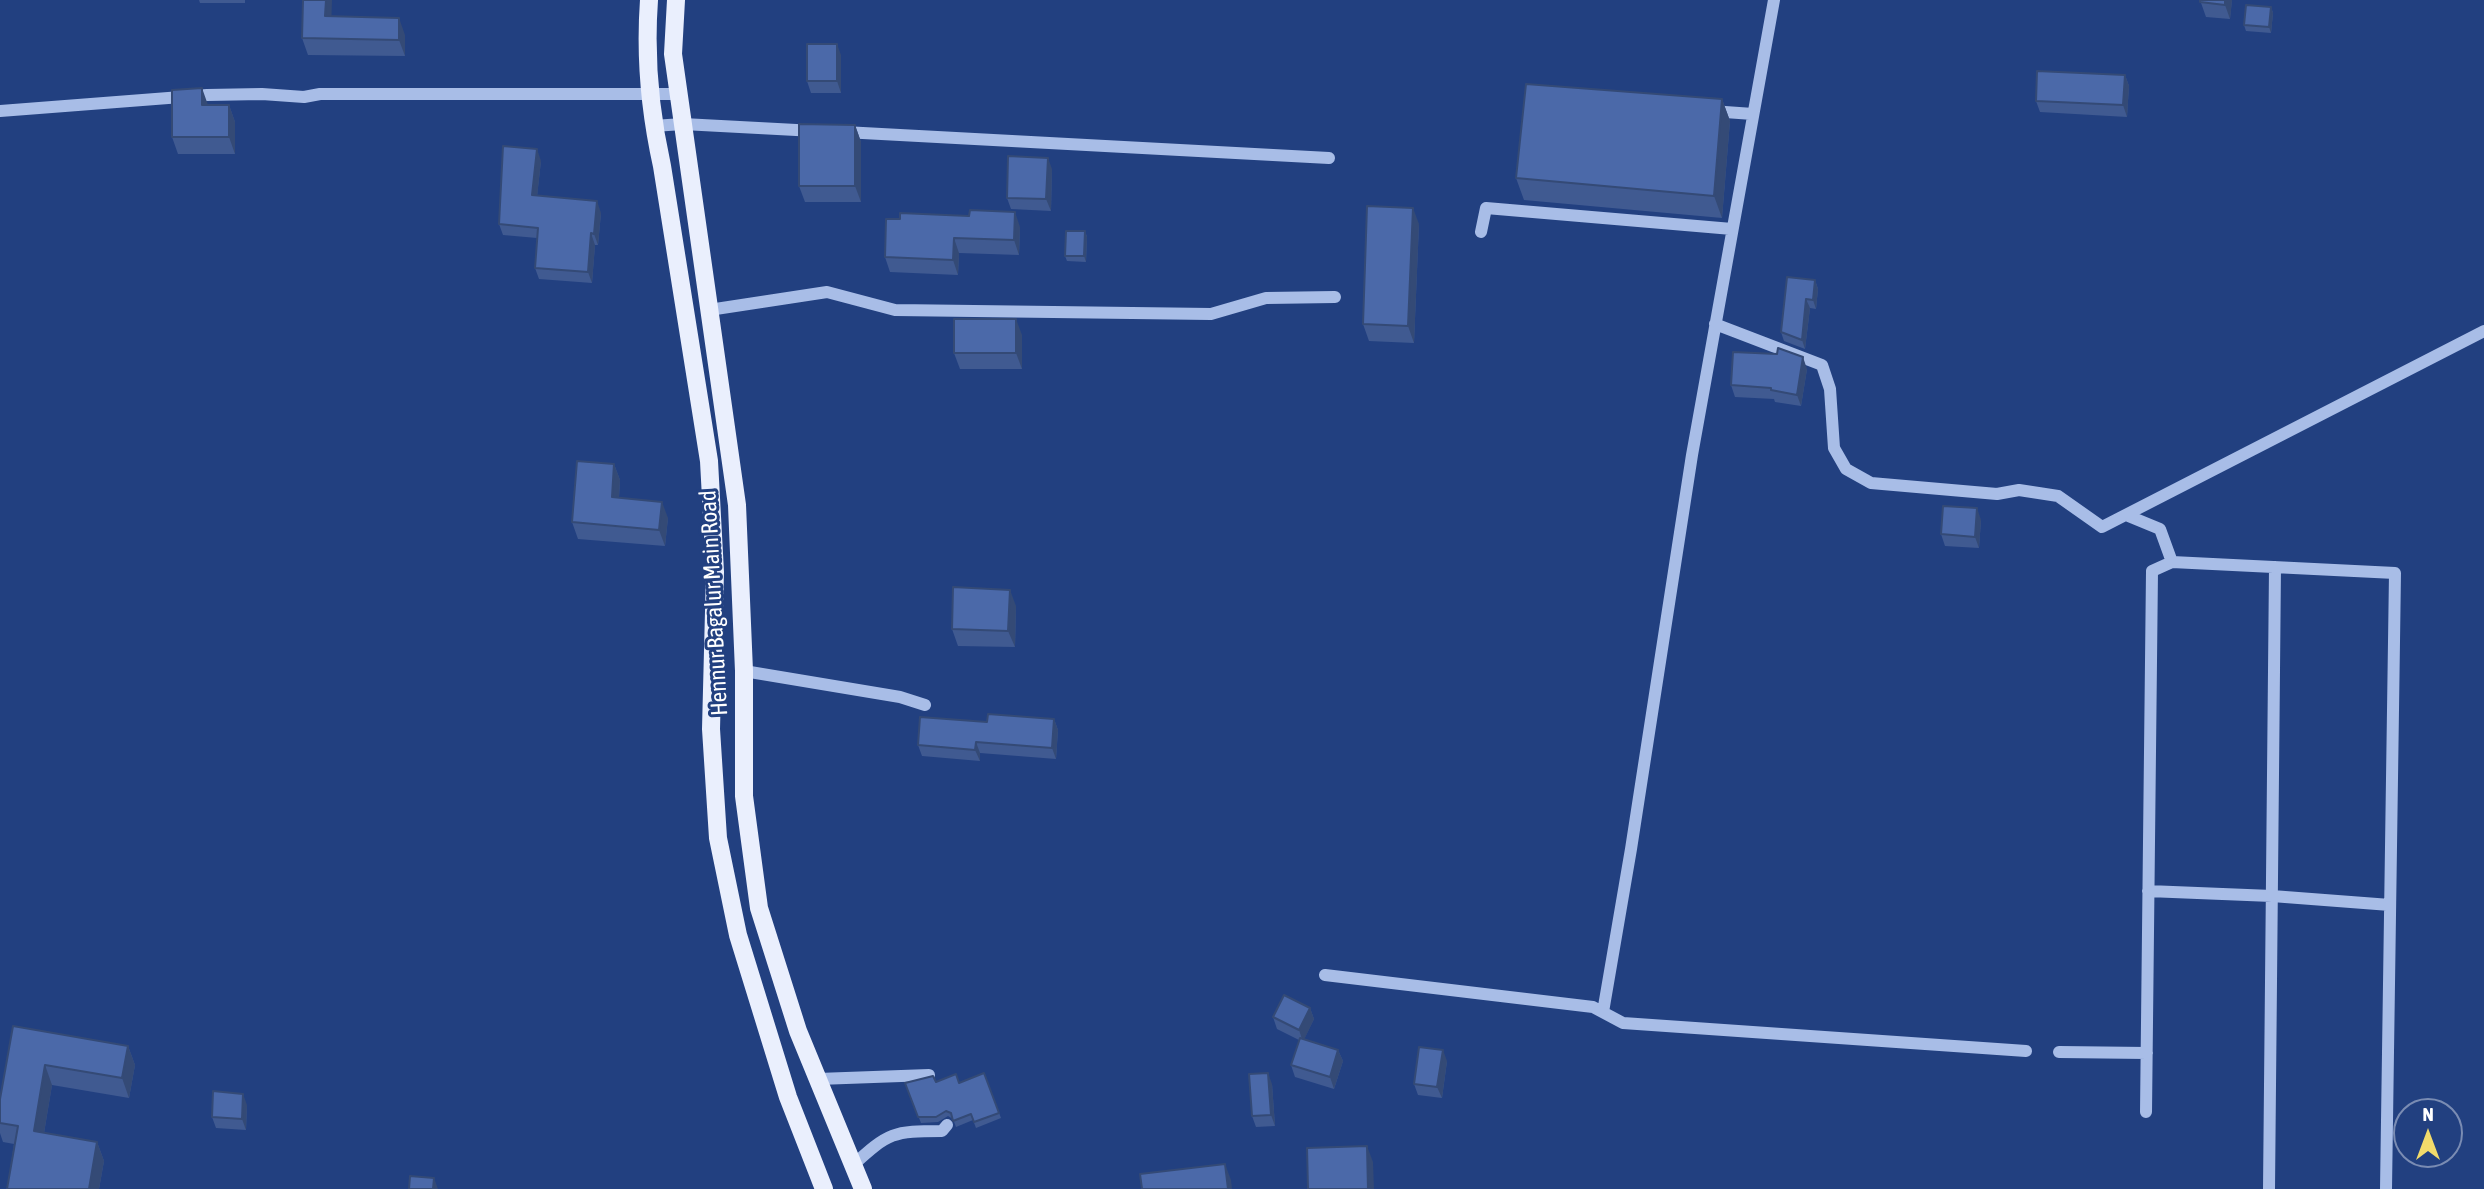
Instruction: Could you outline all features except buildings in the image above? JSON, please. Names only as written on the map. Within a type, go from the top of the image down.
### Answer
[{"type":"main road","name":"Hennur Bagalur Main Road","points":[[649,0],[653,126],[662,166],[709,461],[715,572],[711,729],[718,838],[737,935],[788,1097],[824,1189]]},
{"type":"main road","name":"Hennur Bagalur Main Road","points":[[676,0],[673,54],[737,505],[744,671],[744,796],[759,908],[799,1031],[863,1189]]},
{"type":"street","points":[[1603,1012],[1732,229],[1774,0]]},
{"type":"street","points":[[0,111],[221,95],[304,97],[320,94],[679,94]]},
{"type":"street","points":[[1700,110],[1753,114]]},
{"type":"street","points":[[653,126],[683,124],[1329,158]]},
{"type":"street","points":[[1481,232],[1485,209],[1732,229]]},
{"type":"street","points":[[709,310],[827,292],[895,310],[1211,314],[1266,298],[1335,297]]},
{"type":"street","points":[[1716,324],[1822,365],[1830,389],[1834,448],[1846,469],[1871,483],[1997,494],[2019,490],[2058,496],[2102,527],[2484,331]]},
{"type":"street","points":[[2126,515],[2160,529],[2172,562]]},
{"type":"street","points":[[2146,1112],[2152,571],[2172,562],[2395,573],[2386,1189]]},
{"type":"street","points":[[2269,1189],[2275,567]]},
{"type":"street","points":[[744,671],[900,697],[925,705]]},
{"type":"street","points":[[2148,891],[2272,896],[2390,905]]},
{"type":"street","points":[[1325,975],[1593,1007],[1623,1023],[2026,1051]]},
{"type":"street","points":[[2059,1052],[2147,1053]]},
{"type":"street","points":[[817,1079],[929,1075]]},
{"type":"street","points":[[852,1166],[890,1135],[911,1130],[942,1131],[947,1125]]}]
